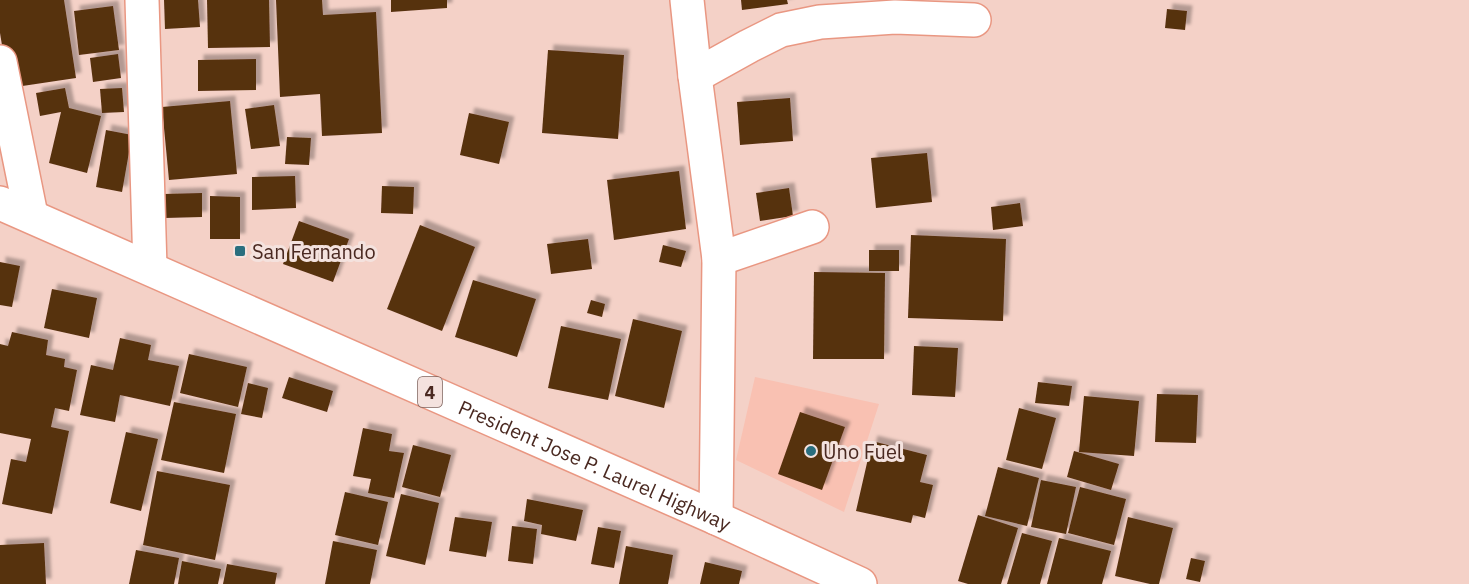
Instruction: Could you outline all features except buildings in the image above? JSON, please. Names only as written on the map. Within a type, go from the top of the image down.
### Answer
[{"type":"main road","points":[[142,0],[150,268]]},
{"type":"main road","points":[[687,0],[719,259],[716,518]]},
{"type":"main road","points":[[695,76],[782,30],[820,22],[895,17],[974,20]]},
{"type":"main road","points":[[0,62],[31,215]]},
{"type":"main road","name":"President Jose P. Laurel Highway","points":[[0,203],[716,518],[860,584]]},
{"type":"main road","points":[[719,259],[812,227]]},
{"type":"shaded area","points":[[755,377],[879,404],[844,512],[736,460]]},
{"type":"place","name":"San Fernando","points":[[240,251]]},
{"type":"place","name":"Uno Fuel","points":[[811,451]]}]
